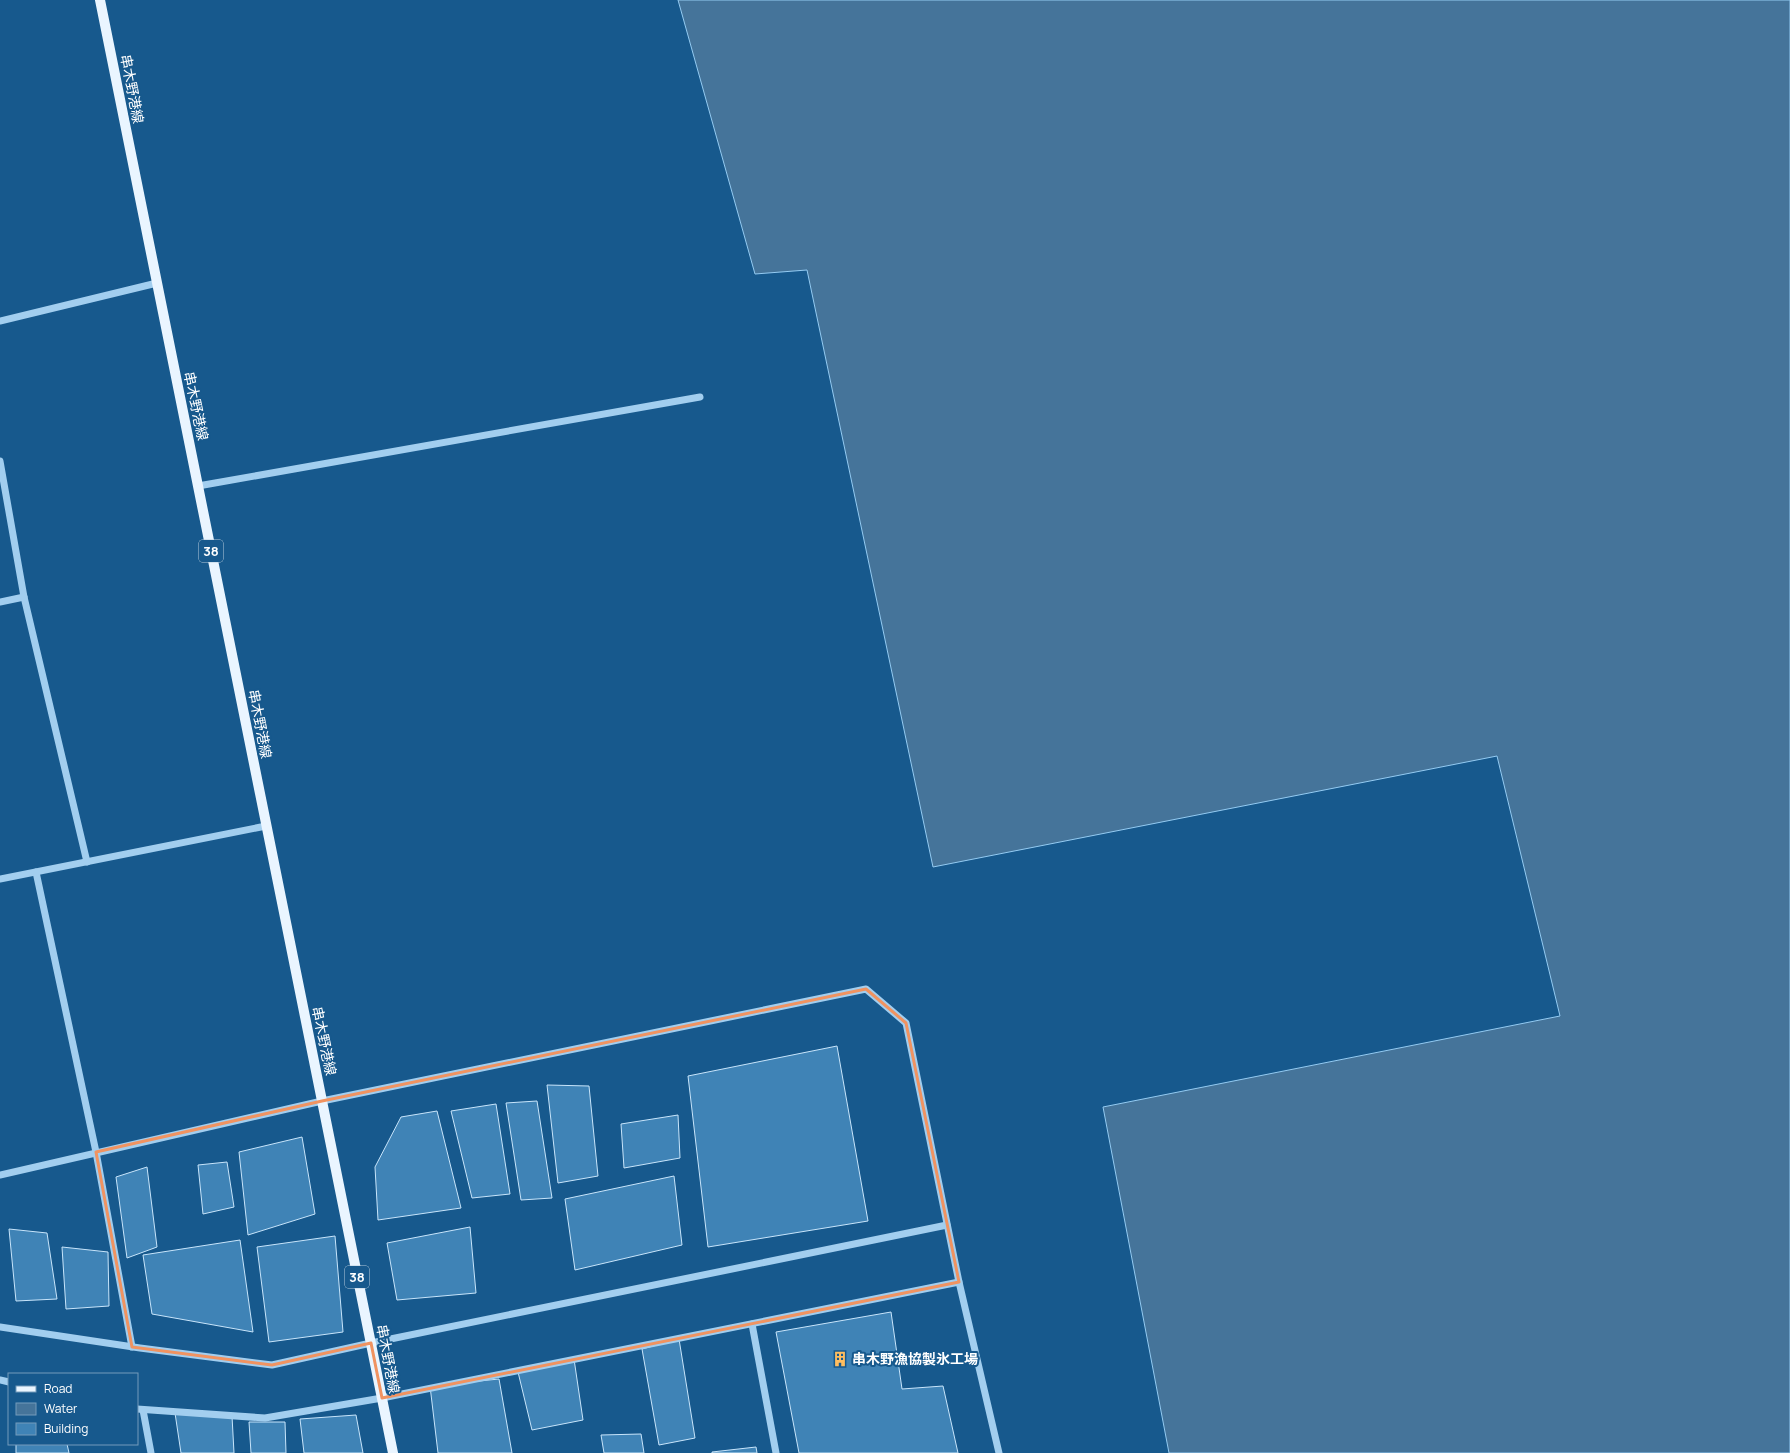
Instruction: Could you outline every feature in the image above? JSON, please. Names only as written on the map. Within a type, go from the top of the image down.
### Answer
[{"type":"main road","name":"串木野港線","points":[[100,0],[392,1453]]},
{"type":"street","points":[[0,321],[157,283]]},
{"type":"street","points":[[198,486],[700,397]]},
{"type":"street","points":[[0,461],[24,597],[87,862]]},
{"type":"street","points":[[0,602],[24,597]]},
{"type":"street","points":[[0,879],[266,826]]},
{"type":"street","points":[[36,872],[96,1152],[132,1347]]},
{"type":"street","points":[[0,1175],[322,1101],[866,989],[906,1023],[959,1282],[999,1453]]},
{"type":"street","points":[[0,1327],[272,1366],[371,1343],[947,1224]]},
{"type":"street","points":[[151,1453],[140,1409],[266,1418],[382,1398],[959,1282]]},
{"type":"street","points":[[752,1324],[776,1453]]},
{"type":"highlighted area","points":[[866,989],[906,1023],[959,1282],[382,1398],[371,1343],[272,1365],[132,1347],[96,1152],[322,1101]]},
{"type":"water","points":[[678,0],[1790,0],[1790,1453],[1169,1453],[1103,1107],[1560,1016],[1497,756],[933,867],[807,270],[755,274]]},
{"type":"building","points":[[837,1046],[868,1221],[708,1247],[688,1076]]},
{"type":"building","points":[[547,1085],[589,1086],[598,1176],[558,1183]]},
{"type":"building","points":[[537,1101],[552,1198],[521,1200],[506,1103]]},
{"type":"building","points":[[496,1104],[510,1194],[472,1198],[451,1111]]},
{"type":"building","points":[[437,1111],[461,1208],[378,1220],[375,1167],[401,1117]]},
{"type":"building","points":[[678,1115],[680,1158],[624,1168],[621,1124]]},
{"type":"building","points":[[302,1137],[315,1214],[248,1235],[239,1152]]},
{"type":"building","points":[[227,1162],[234,1207],[203,1214],[198,1165]]},
{"type":"building","points":[[147,1167],[157,1247],[127,1258],[116,1177]]},
{"type":"building","points":[[674,1176],[682,1245],[575,1270],[565,1199]]},
{"type":"building","points":[[470,1227],[476,1293],[397,1300],[387,1243]]},
{"type":"building","points":[[9,1229],[47,1233],[57,1299],[16,1301]]},
{"type":"building","points":[[335,1236],[343,1332],[269,1342],[257,1247]]},
{"type":"building","points":[[240,1240],[253,1332],[152,1314],[143,1255]]},
{"type":"building","points":[[62,1247],[108,1252],[109,1306],[66,1309]]},
{"type":"building","name":"串木野漁協製氷工場","points":[[891,1312],[902,1389],[943,1386],[958,1453],[799,1453],[776,1332]]},
{"type":"building","points":[[679,1339],[695,1438],[659,1445],[642,1349]]},
{"type":"building","points":[[574,1359],[583,1420],[532,1430],[518,1372]]},
{"type":"building","points":[[499,1379],[512,1453],[438,1453],[430,1386]]},
{"type":"building","points":[[175,1413],[232,1416],[234,1453],[181,1453]]},
{"type":"building","points":[[356,1415],[363,1453],[304,1453],[300,1419]]},
{"type":"building","points":[[249,1422],[285,1422],[286,1453],[251,1453]]},
{"type":"building","points":[[641,1434],[644,1453],[604,1453],[601,1435]]},
{"type":"building","points":[[16,1445],[67,1445],[69,1453],[16,1453]]},
{"type":"building","points":[[756,1447],[757,1453],[712,1453],[712,1452]]},
{"type":"place","name":"串木野漁協製氷工場","points":[[840,1359]]}]
